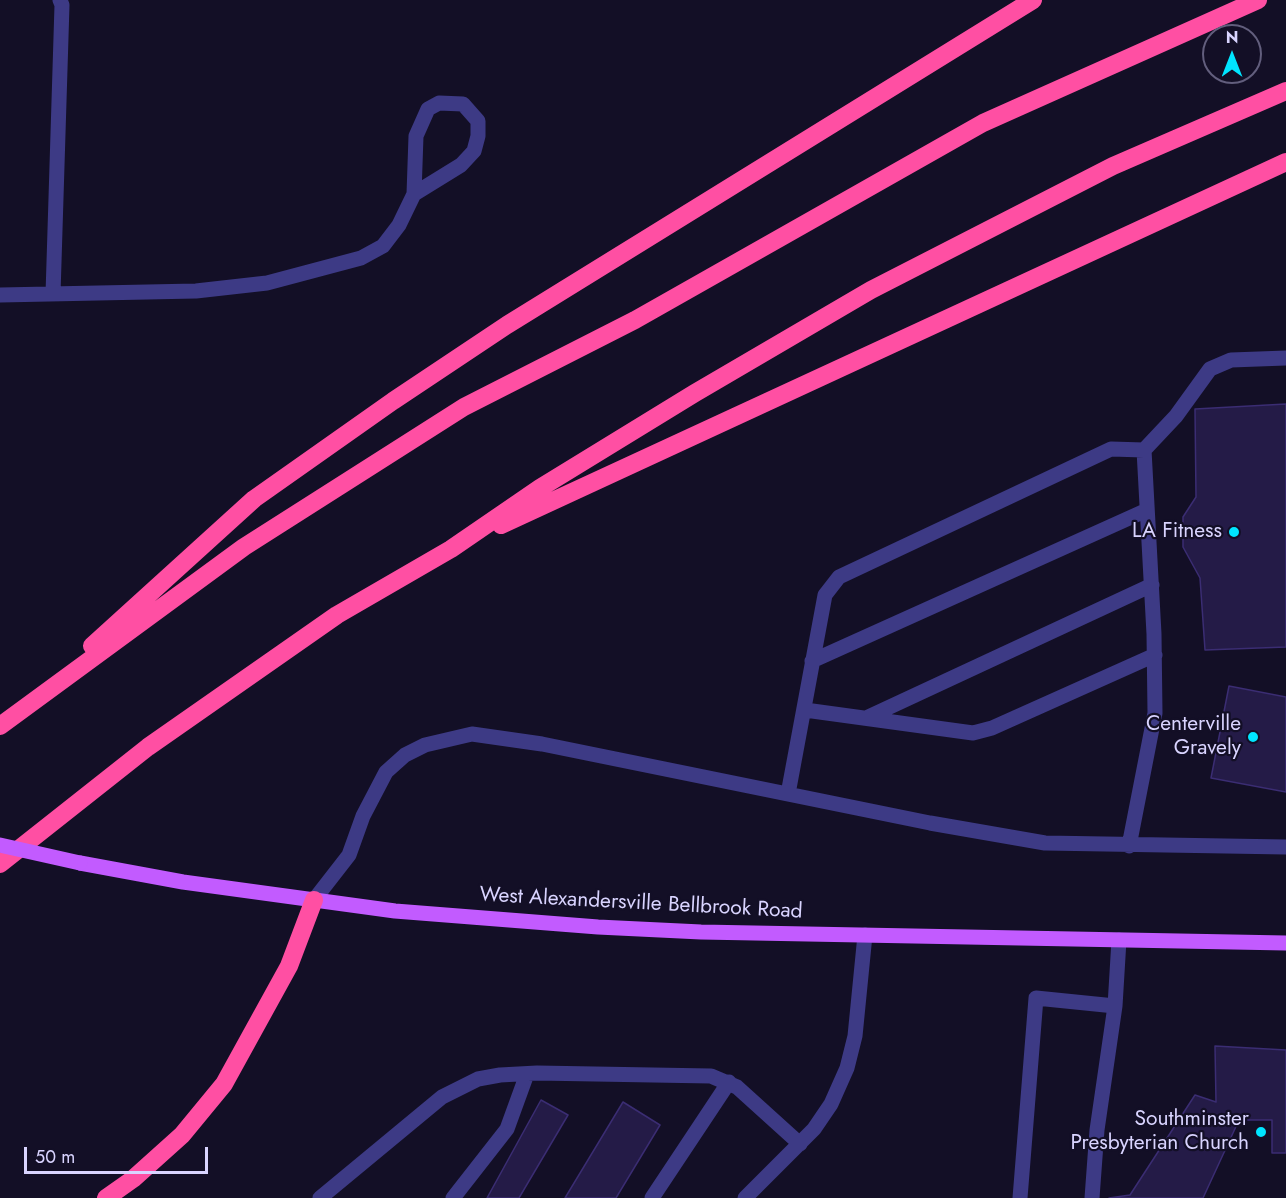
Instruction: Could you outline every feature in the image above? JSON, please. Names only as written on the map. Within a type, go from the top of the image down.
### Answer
[{"type":"highway","points":[[18,712],[254,499],[393,401],[507,326],[1033,0]]},
{"type":"highway","points":[[0,726],[244,547],[464,407],[635,320],[982,123],[1258,0]]},
{"type":"highway","points":[[0,864],[148,747],[337,615],[451,549],[549,482],[871,290],[1113,166],[1286,91]]},
{"type":"highway","points":[[451,549],[1286,162]]},
{"type":"highway","points":[[106,1198],[133,1179],[182,1135],[224,1084],[289,966],[315,900]]},
{"type":"main road","name":"West Alexandersville Bellbrook Road","points":[[0,845],[183,882],[395,911],[598,927],[701,932],[1286,942]]},
{"type":"street","points":[[53,294],[62,5],[60,0]]},
{"type":"street","points":[[0,295],[196,291],[267,283],[361,258],[383,246],[399,225],[414,194],[416,136],[420,122],[428,109],[440,103],[463,104],[478,121],[478,136],[474,151],[461,165],[414,194]]},
{"type":"street","points":[[1129,846],[1155,713],[1155,655],[1144,450],[1176,416],[1210,369],[1231,360],[1286,358]]},
{"type":"street","points":[[788,794],[825,595],[839,577],[1111,449],[1144,450]]},
{"type":"street","points":[[812,661],[1148,510]]},
{"type":"street","points":[[866,718],[1152,585]]},
{"type":"street","points":[[805,710],[973,733],[992,728],[1155,655]]},
{"type":"street","points":[[315,900],[349,855],[363,816],[386,772],[405,755],[448,738],[472,734],[542,744],[1045,843],[1286,847]]},
{"type":"street","points":[[745,1198],[800,1144],[831,1104],[847,1068],[861,999],[866,934]]},
{"type":"street","points":[[1092,1198],[1097,1130],[1115,1006],[1119,940]]},
{"type":"street","points":[[1020,1198],[1036,998],[1115,1006]]},
{"type":"street","points":[[320,1198],[446,1094],[478,1080],[527,1074],[711,1076],[729,1082],[800,1144]]},
{"type":"street","points":[[453,1198],[507,1129],[527,1074]]},
{"type":"street","points":[[652,1198],[729,1082]]},
{"type":"building","name":"LA Fitness","points":[[1286,404],[1286,647],[1205,650],[1200,578],[1183,547],[1183,517],[1196,497],[1195,409]]},
{"type":"building","name":"Centerville Gravely","points":[[1229,686],[1286,697],[1286,792],[1211,778]]},
{"type":"building","points":[[1215,1046],[1286,1050],[1286,1153],[1272,1153],[1272,1120],[1239,1120],[1203,1198],[1109,1198],[1130,1195],[1195,1095],[1216,1102]]},
{"type":"building","points":[[541,1100],[568,1115],[519,1198],[487,1198]]},
{"type":"building","points":[[623,1102],[660,1125],[616,1198],[565,1198]]},
{"type":"place","name":"LA Fitness","points":[[1234,532]]},
{"type":"place","name":"Centerville Gravely","points":[[1253,737]]},
{"type":"place","name":"Southminster Presbyterian Church","points":[[1261,1132]]}]
